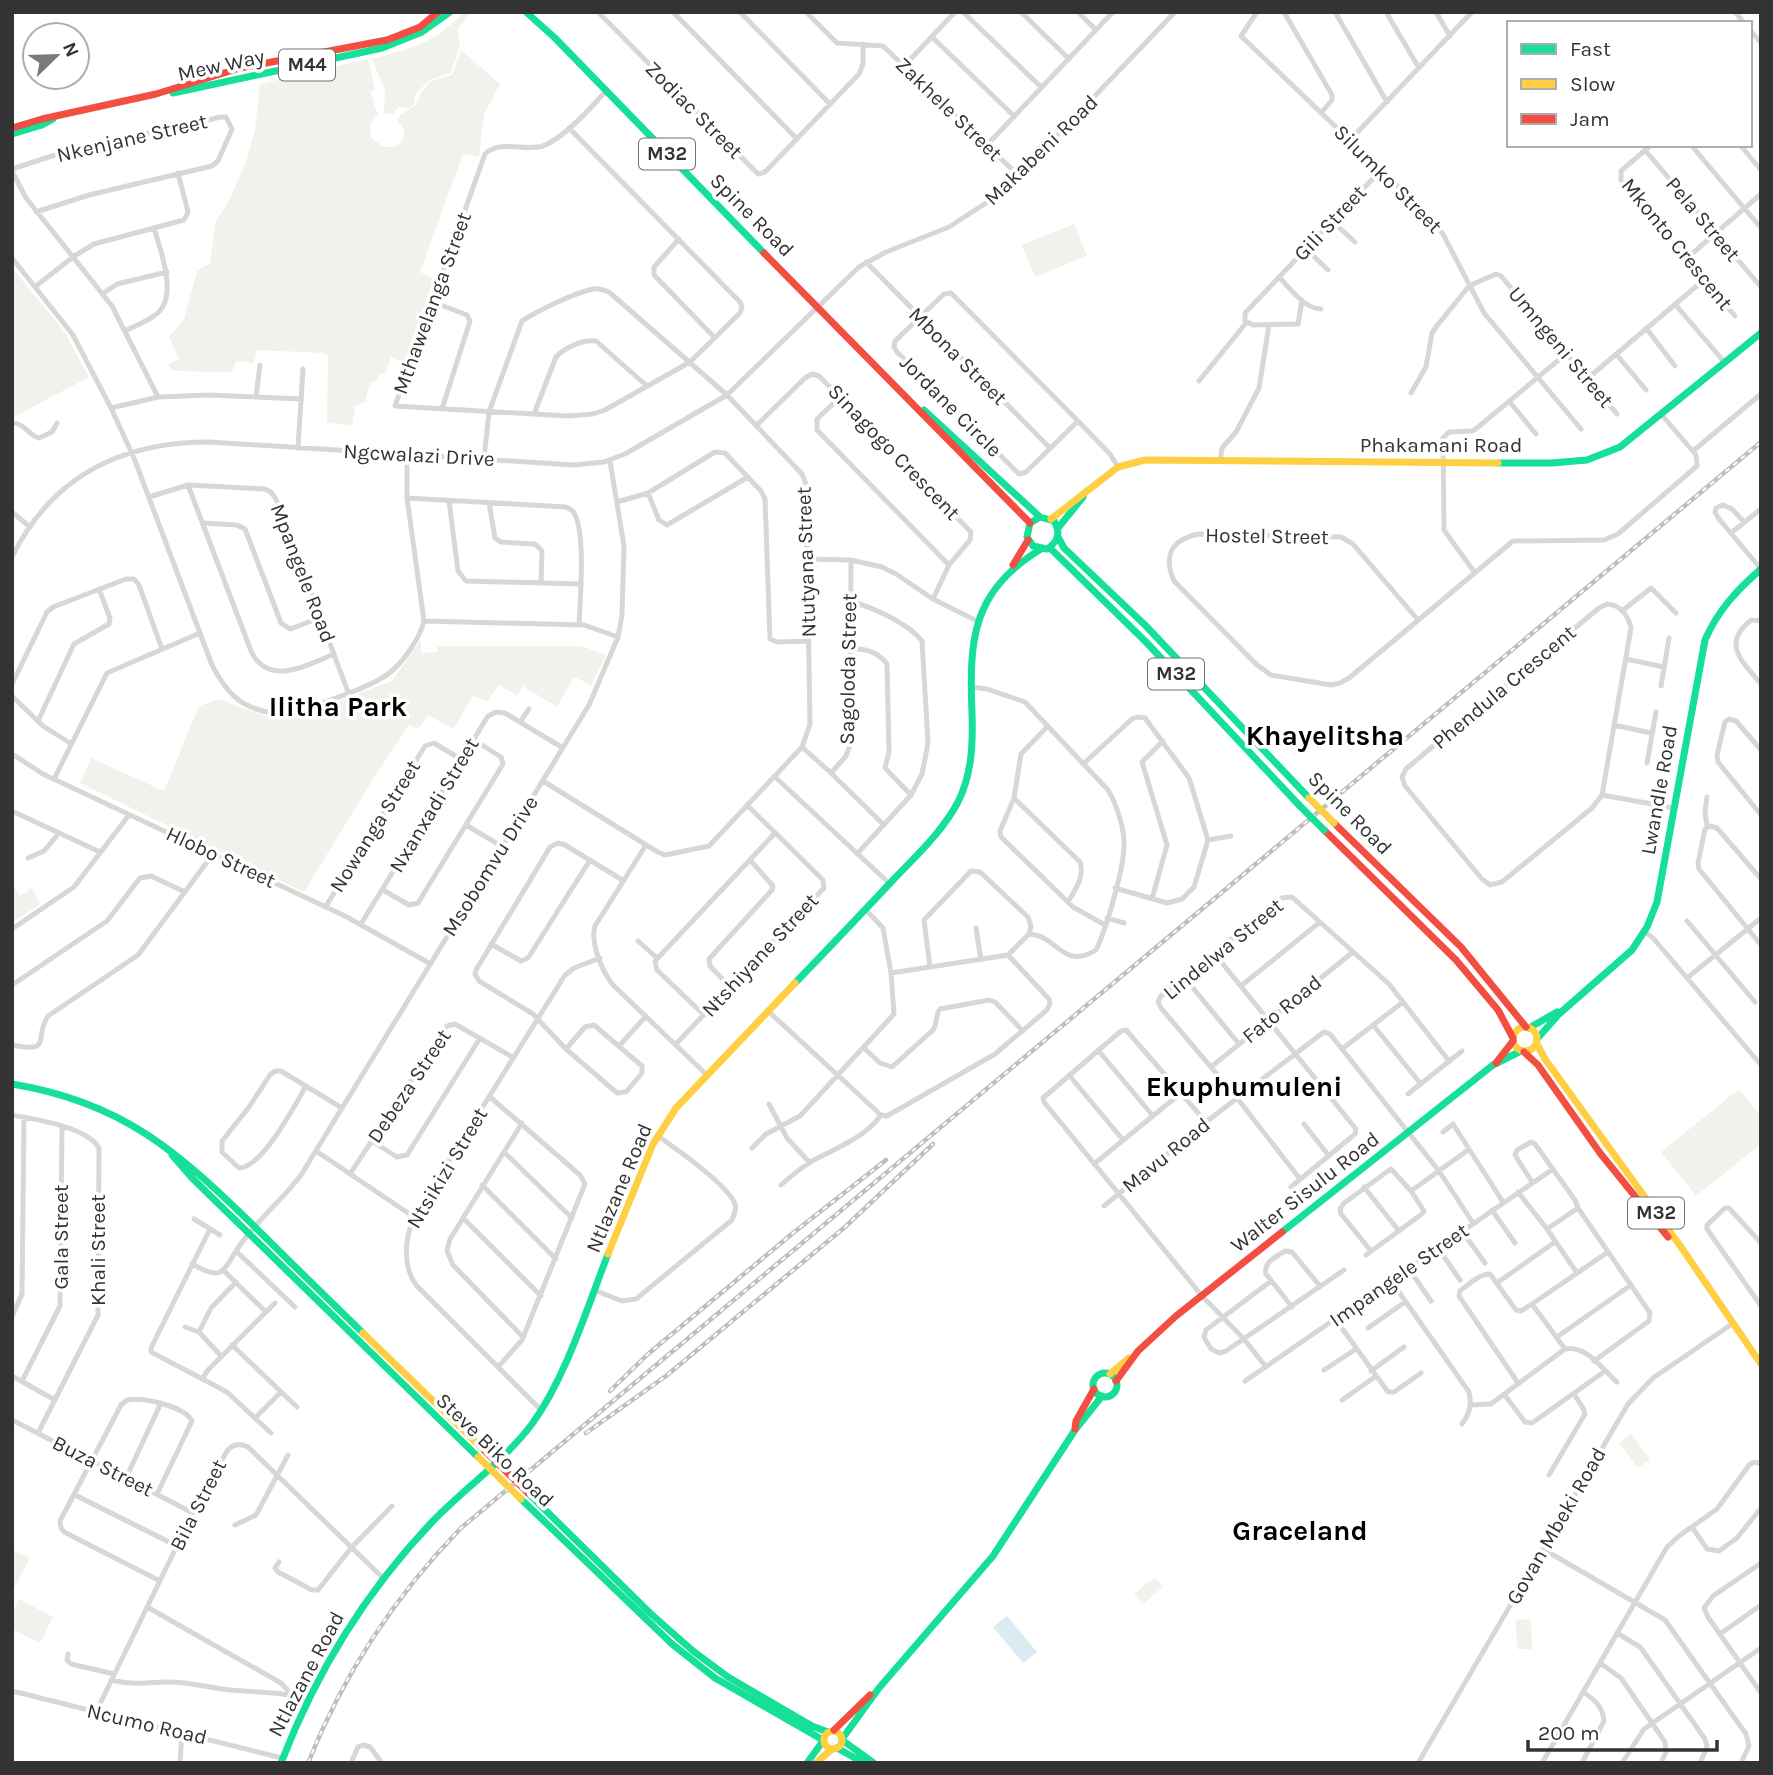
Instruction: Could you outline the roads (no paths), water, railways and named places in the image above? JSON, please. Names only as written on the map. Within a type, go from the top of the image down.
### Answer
[{"type":"street","name":"Mew Way","points":[[12,128],[156,94],[284,58],[396,38],[420,27],[438,12]]},
{"type":"street","name":"Mew Way","points":[[156,94],[173,93],[382,48],[410,39],[450,12]]},
{"type":"street","name":"Spine Road","points":[[526,12],[555,38]]},
{"type":"street","name":"Spine Road","points":[[533,12],[605,92],[1030,523]]},
{"type":"street","name":"Zodiac Street","points":[[598,12],[758,174],[765,172],[859,74],[863,64],[863,44]]},
{"type":"street","points":[[673,12],[797,139]]},
{"type":"street","points":[[740,12],[830,104]]},
{"type":"street","name":"Zakhele Street","points":[[806,12],[837,43],[883,46],[1019,176]]},
{"type":"street","points":[[905,65],[955,12]]},
{"type":"street","points":[[963,12],[1041,87]]},
{"type":"street","points":[[1021,12],[1069,59]]},
{"type":"street","points":[[1078,12],[1096,30]]},
{"type":"street","points":[[987,145],[1113,12]]},
{"type":"street","name":"Makabeni Road","points":[[817,306],[844,278],[866,262],[949,227],[1003,192],[1175,12]]},
{"type":"street","name":"Silumko Street","points":[[1257,12],[1241,36],[1435,222],[1483,313],[1581,429]]},
{"type":"street","points":[[1284,12],[1332,95],[1332,100],[1321,113]]},
{"type":"street","points":[[1335,12],[1387,102]]},
{"type":"street","points":[[1386,12],[1419,68]]},
{"type":"street","points":[[1436,12],[1450,36]]},
{"type":"street","points":[[1350,140],[1472,12]]},
{"type":"street","points":[[932,37],[1014,116]]},
{"type":"street","points":[[227,82],[238,75],[279,64],[284,58],[292,63],[323,57],[348,56]]},
{"type":"street","points":[[572,130],[605,92]]},
{"type":"street","name":"Mew Way","points":[[12,134],[42,125],[56,117]]},
{"type":"street","name":"Nkenjane Street","points":[[36,212],[89,195],[212,166],[218,161],[232,129],[226,117],[64,152],[12,170],[36,212],[112,306],[158,397]]},
{"type":"street","name":"Mthawelanga Street","points":[[572,130],[742,305],[740,313],[690,362],[605,410],[593,414],[568,416],[395,406],[485,154],[495,148],[542,146],[572,130]]},
{"type":"street","name":"Mkonto Crescent","points":[[1649,147],[1621,171],[1621,180],[1735,316]]},
{"type":"street","points":[[1693,147],[1761,228]]},
{"type":"street","points":[[1743,147],[1761,170]]},
{"type":"street","name":"Pela Street","points":[[1645,150],[1761,287]]},
{"type":"street","name":"Gili Street","points":[[1247,323],[1245,313],[1381,169]]},
{"type":"street","points":[[36,286],[73,257],[100,241],[184,220],[188,216],[178,173]]},
{"type":"street","points":[[1687,258],[1761,194]]},
{"type":"street","points":[[1332,221],[1355,242]]},
{"type":"street","points":[[125,331],[161,310],[164,305],[167,272],[154,228]]},
{"type":"street","points":[[679,239],[654,267],[654,275],[715,338]]},
{"type":"street","points":[[1306,249],[1328,270]]},
{"type":"street","points":[[12,258],[73,335],[111,408],[132,452],[212,665],[226,690],[234,698],[255,708],[276,713],[298,710],[348,692],[390,673],[422,630],[424,621],[407,498],[407,455]]},
{"type":"street","name":"Mbona Street","points":[[866,262],[1050,448]]},
{"type":"street","points":[[102,294],[117,284],[167,272]]},
{"type":"street","name":"Umngeni Street","points":[[1469,286],[1492,275],[1502,276],[1618,414]]},
{"type":"street","name":"Gili Street","points":[[1279,277],[1301,300],[1314,309],[1321,309]]},
{"type":"street","points":[[1588,378],[1704,279]]},
{"type":"street","points":[[1411,393],[1426,367],[1432,332],[1469,286]]},
{"type":"street","name":"Ntutyana Street","points":[[484,459],[488,412],[522,321],[545,308],[593,289],[609,292],[727,395],[805,479],[810,724],[802,747]]},
{"type":"street","name":"Jordane Circle","points":[[1078,421],[1026,472],[1017,472],[895,350],[895,341],[944,294],[951,293],[1078,421],[1110,454],[1118,467]]},
{"type":"street","points":[[1199,381],[1247,323],[1298,324],[1301,300]]},
{"type":"street","points":[[433,302],[467,316],[470,321],[442,409]]},
{"type":"street","points":[[1675,304],[1725,363]]},
{"type":"street","name":"Ngcwalazi Drive","points":[[12,557],[30,527],[52,500],[82,475],[132,452],[167,443],[188,442],[574,465],[610,461],[645,444],[727,395],[817,306]]},
{"type":"street","points":[[1220,461],[1224,444],[1236,432],[1259,388],[1269,325]]},
{"type":"street","points":[[1646,328],[1675,366]]},
{"type":"street","name":"Phakamani Road","points":[[1051,519],[1118,467],[1145,460],[1552,463],[1587,460],[1620,447],[1761,333]]},
{"type":"street","points":[[534,414],[556,357],[564,350],[588,341],[596,341],[647,386]]},
{"type":"street","points":[[1475,573],[1444,530],[1443,438],[1446,434],[1474,429],[1567,353]]},
{"type":"street","points":[[1616,354],[1646,390]]},
{"type":"street","points":[[256,397],[260,365]]},
{"type":"street","points":[[298,448],[303,369]]},
{"type":"street","name":"Sinagogo Crescent","points":[[756,426],[810,375],[819,376],[969,529],[972,535],[970,540],[949,565],[933,599]]},
{"type":"street","name":"Spine Road","points":[[895,386],[944,427],[1040,517]]},
{"type":"street","points":[[111,408],[158,397],[210,394],[302,399]]},
{"type":"street","points":[[1662,415],[1693,451],[1761,394]]},
{"type":"street","points":[[840,397],[817,419],[817,430],[949,565]]},
{"type":"street","points":[[1509,401],[1536,434]]},
{"type":"street","points":[[12,423],[22,424],[39,438],[52,432],[57,423]]},
{"type":"street","name":"Hostel Street","points":[[1418,620],[1353,544],[1340,537],[1198,534],[1182,539],[1174,546],[1169,556],[1168,568],[1174,581],[1257,665],[1271,675],[1331,685],[1340,683],[1418,620],[1475,573],[1517,540],[1613,538],[1694,470],[1698,460],[1693,451]]},
{"type":"street","points":[[617,502],[648,493],[719,452],[725,453],[761,491],[765,499],[770,639],[777,642],[809,641]]},
{"type":"street","name":"Msobomvu Drive","points":[[224,1271],[251,1230],[291,1189],[316,1151],[589,705],[618,637],[622,615],[624,546],[610,461]]},
{"type":"street","points":[[648,493],[659,520],[667,525],[748,477]]},
{"type":"street","points":[[188,485],[251,651],[260,665],[277,672],[302,667],[334,654]]},
{"type":"street","name":"Mpangele Road","points":[[149,497],[188,485],[265,489],[271,492],[276,499],[348,692]]},
{"type":"street","name":"Phakamani Road","points":[[1058,528],[1087,490]]},
{"type":"street","points":[[407,498],[566,507],[572,510],[576,517],[581,552],[579,625]]},
{"type":"street","points":[[449,501],[458,571],[462,578],[471,582],[580,584]]},
{"type":"street","points":[[489,503],[495,538],[501,542],[535,544],[540,547],[541,583]]},
{"type":"street","points":[[1744,522],[1728,506],[1719,506],[1715,512],[1761,569]]},
{"type":"street","points":[[1731,533],[1761,509]]},
{"type":"street","points":[[12,512],[30,527]]},
{"type":"street","points":[[1040,517],[1051,519],[1058,528],[1058,537],[1050,548],[1041,549],[1028,540],[1027,529],[1030,523],[1040,517]]},
{"type":"street","points":[[202,523],[237,526],[245,530],[281,623],[285,627],[290,629],[320,618]]},
{"type":"street","points":[[154,531],[161,528]]},
{"type":"street","name":"Spine Road","points":[[1058,537],[1064,548],[1145,625],[1334,823],[1461,947],[1528,1028],[1535,1032],[1545,1059],[1761,1364]]},
{"type":"street","name":"Ntlazane Road","points":[[281,1760],[307,1701],[345,1631],[383,1578],[435,1518],[519,1438],[541,1410],[557,1381],[658,1136],[676,1108],[946,822],[963,791],[971,757],[971,654],[977,621],[992,591],[1013,566],[1028,540]]},
{"type":"street","name":"Spine Road","points":[[1050,548],[1146,642],[1299,805],[1456,960],[1498,1010],[1513,1039],[1538,1065],[1627,1189],[1699,1275]]},
{"type":"street","name":"Ntlazane Road","points":[[1013,566],[1041,549]]},
{"type":"street","points":[[807,559],[851,560],[881,567],[896,573],[933,599],[977,621]]},
{"type":"street","name":"Sagoloda Street","points":[[831,773],[846,756],[850,745],[851,560]]},
{"type":"street","name":"Lwandle Road","points":[[1537,1041],[1570,1004],[1627,955],[1645,932],[1657,902],[1705,640],[1725,601],[1761,569]]},
{"type":"street","points":[[12,684],[47,612],[53,607],[126,579],[136,581],[162,649]]},
{"type":"street","points":[[1674,808],[1602,795],[1631,628],[1622,611],[1651,588],[1676,613]]},
{"type":"street","points":[[38,721],[74,645],[108,624],[110,618],[99,589]]},
{"type":"street","points":[[850,601],[871,607],[922,641],[925,648],[928,743],[922,775],[911,795],[856,854]]},
{"type":"street","name":"Phendula Crescent","points":[[1602,795],[1592,808],[1502,882],[1493,886],[1468,863],[1405,786],[1402,777],[1406,769],[1603,605],[1611,604],[1622,611]]},
{"type":"street","points":[[1761,621],[1751,620],[1741,628],[1735,648],[1738,657],[1761,684]]},
{"type":"street","points":[[424,621],[579,625],[618,637]]},
{"type":"street","points":[[54,779],[107,673],[200,633]]},
{"type":"street","points":[[1661,687],[1669,638]]},
{"type":"street","points":[[849,649],[866,649],[881,657],[887,664],[889,752],[885,768],[911,795]]},
{"type":"street","points":[[1626,659],[1664,667]]},
{"type":"street","points":[[970,687],[1026,702],[1112,797],[1125,839],[1115,888],[1096,950],[1077,957],[1062,953],[1042,936],[1029,934]]},
{"type":"street","points":[[12,696],[38,721],[70,743]]},
{"type":"street","points":[[520,722],[529,709]]},
{"type":"street","name":"Nxanxadi Street","points":[[361,924],[488,716],[496,712],[505,713],[563,748]]},
{"type":"street","points":[[1647,763],[1656,712]]},
{"type":"street","points":[[1083,764],[1132,719],[1139,717],[1148,721],[1189,778],[1208,840],[1194,887],[1174,903],[1115,888]]},
{"type":"street","points":[[1761,750],[1736,721],[1729,719],[1725,722],[1717,755],[1718,762],[1761,815]]},
{"type":"street","points":[[1614,725],[1651,733]]},
{"type":"street","points":[[1048,726],[1021,754],[1014,798],[1000,831],[1001,838],[1068,902],[1105,925]]},
{"type":"street","points":[[383,890],[409,905],[418,903],[466,825],[503,764],[501,757],[474,740]]},
{"type":"street","points":[[1152,899],[1167,845],[1142,762],[1163,741]]},
{"type":"street","name":"Nowanga Street","points":[[326,906],[425,746],[435,743],[462,760]]},
{"type":"street","points":[[543,781],[665,855],[705,848],[802,747],[884,825]]},
{"type":"street","name":"Hlobo Street","points":[[12,754],[28,766],[54,779],[326,906],[429,963]]},
{"type":"street","points":[[774,776],[890,884]]},
{"type":"street","points":[[1707,797],[1707,827],[1700,852],[1699,869],[1761,945]]},
{"type":"street","points":[[1014,798],[1080,862],[1082,868],[1077,886],[1068,902]]},
{"type":"street","name":"Ntshiyane Street","points":[[676,1044],[824,888],[823,880],[747,805]]},
{"type":"street","points":[[12,811],[100,852]]},
{"type":"street","points":[[12,929],[72,889],[129,815]]},
{"type":"street","points":[[466,825],[503,847]]},
{"type":"street","points":[[1707,827],[1717,828],[1761,879]]},
{"type":"street","points":[[28,858],[46,850],[59,833]]},
{"type":"street","points":[[704,1015],[657,970],[657,958],[775,833]]},
{"type":"street","points":[[1208,840],[1231,836]]},
{"type":"street","points":[[566,1049],[585,1027],[591,1024],[597,1026],[643,1069],[640,1078],[626,1092],[617,1093],[566,1049],[538,1019],[476,978],[476,970],[550,847],[558,843],[565,845],[624,881]]},
{"type":"street","points":[[646,845],[594,929],[594,940],[610,981],[707,1075]]},
{"type":"street","points":[[12,1045],[30,1048],[39,1045],[48,1016],[138,955],[213,854]]},
{"type":"street","points":[[491,944],[521,961],[528,958],[590,860]]},
{"type":"street","points":[[730,987],[710,966],[709,959],[773,886],[750,860]]},
{"type":"street","points":[[891,973],[1008,956],[1029,934],[1031,926],[1028,917],[980,872],[971,872],[924,920],[930,967]]},
{"type":"street","points":[[12,985],[107,921],[140,878],[151,876],[185,892]]},
{"type":"street","name":"Lindelwa Street","points":[[1211,1067],[1161,1008],[1158,1002],[1161,996],[1282,898],[1292,897],[1320,922]]},
{"type":"street","points":[[752,1148],[766,1134],[800,1116],[894,1014],[891,973],[883,929],[865,909]]},
{"type":"street","points":[[1107,918],[1124,923]]},
{"type":"street","points":[[1687,978],[1761,918]]},
{"type":"street","points":[[1687,921],[1755,1002]]},
{"type":"street","points":[[1241,986],[1320,922],[1390,984],[1449,1061]]},
{"type":"street","points":[[976,928],[981,960]]},
{"type":"street","points":[[1645,932],[1761,1065]]},
{"type":"street","points":[[638,942],[657,958]]},
{"type":"street","name":"Fato Road","points":[[1211,1067],[1353,952]]},
{"type":"street","points":[[1214,953],[1296,1052],[1357,1132],[1290,1187]]},
{"type":"street","points":[[768,1012],[881,1115],[887,1116],[995,1054],[1047,1010],[1050,1003],[1008,956]]},
{"type":"street","name":"Ntsikizi Street","points":[[541,1410],[412,1279],[406,1240],[414,1217],[569,971],[600,958]]},
{"type":"street","points":[[1184,977],[1239,1044]]},
{"type":"street","points":[[864,1048],[880,1063],[892,1067],[933,1030],[937,1025],[937,1013],[940,1009],[989,1000],[995,1002],[1023,1031]]},
{"type":"street","points":[[1342,1049],[1403,1002]]},
{"type":"street","name":"Lwandle Road","points":[[1528,1028],[1570,1004]]},
{"type":"street","points":[[619,1046],[646,1016]]},
{"type":"street","name":"Debeza Street","points":[[350,1174],[447,1026],[455,1024],[514,1058]]},
{"type":"street","points":[[1373,1025],[1421,1084]]},
{"type":"street","points":[[1513,1039],[1518,1030],[1528,1028]]},
{"type":"street","points":[[1206,1122],[1126,1030],[1121,1031],[1043,1098],[1202,1296],[1244,1339],[1266,1367]]},
{"type":"street","name":"Mavu Road","points":[[1104,1206],[1206,1122],[1324,1032],[1330,1034],[1409,1132],[1439,1171],[1473,1223]]},
{"type":"street","points":[[372,1141],[397,1157],[407,1155],[480,1038]]},
{"type":"street","name":"Walter Sisulu Road","points":[[1116,1381],[1150,1339],[1495,1063],[1513,1039]]},
{"type":"street","points":[[1522,1051],[1532,1050],[1537,1041]]},
{"type":"street","points":[[1098,1050],[1153,1116]]},
{"type":"street","points":[[1408,1094],[1462,1051]]},
{"type":"street","name":"Walter Sisulu Road","points":[[1495,1063],[1522,1051]]},
{"type":"street","points":[[1211,1067],[1300,1179]]},
{"type":"street","points":[[306,1086],[282,1127],[250,1165],[239,1168],[224,1154],[221,1147],[223,1139],[271,1074],[281,1071],[306,1086],[342,1108]]},
{"type":"street","points":[[1069,1075],[1123,1140]]},
{"type":"street","name":"Steve Biko Road","points":[[12,1084],[65,1094],[101,1107],[134,1125],[198,1172],[251,1230],[478,1457],[692,1651],[728,1677],[812,1726],[831,1731]]},
{"type":"street","points":[[1094,1164],[1181,1093]]},
{"type":"street","points":[[490,1097],[583,1179],[584,1186],[521,1343],[498,1367]]},
{"type":"street","points":[[769,1104],[787,1138],[810,1163]]},
{"type":"street","name":"Khali Street","points":[[12,1115],[62,1126],[95,1141],[99,1148],[98,1312],[38,1433]]},
{"type":"street","points":[[781,1185],[810,1163],[865,1133],[881,1115]]},
{"type":"street","points":[[12,1317],[22,1296],[23,1280],[24,1117]]},
{"type":"street","points":[[522,1123],[447,1245],[450,1261],[523,1337]]},
{"type":"street","points":[[1304,1124],[1329,1156]]},
{"type":"street","points":[[1443,1132],[1453,1124],[1503,1202]]},
{"type":"street","name":"Gala Street","points":[[22,1381],[60,1304],[62,1126]]},
{"type":"street","points":[[594,1290],[622,1301],[636,1300],[732,1220],[736,1212],[733,1201],[701,1167],[658,1136]]},
{"type":"street","points":[[1532,1182],[1516,1155],[1517,1150],[1527,1143],[1535,1144],[1576,1200],[1578,1208],[1650,1313],[1650,1318],[1594,1361]]},
{"type":"street","points":[[1411,1191],[1468,1150]]},
{"type":"street","points":[[316,1151],[414,1217]]},
{"type":"street","points":[[504,1152],[572,1218]]},
{"type":"street","points":[[1391,1169],[1411,1191],[1424,1211],[1368,1253],[1340,1209],[1364,1187],[1391,1169]]},
{"type":"street","name":"Impangele Street","points":[[1245,1381],[1553,1169]]},
{"type":"street","points":[[482,1185],[556,1259]]},
{"type":"street","points":[[1364,1187],[1399,1231]]},
{"type":"street","points":[[1518,1192],[1577,1273]]},
{"type":"street","points":[[1547,1229],[1578,1208]]},
{"type":"street","points":[[1761,1243],[1729,1208],[1725,1208],[1707,1225],[1761,1306]]},
{"type":"street","points":[[1492,1210],[1515,1242]]},
{"type":"street","points":[[463,1218],[541,1296]]},
{"type":"street","points":[[194,1219],[220,1235]]},
{"type":"street","points":[[210,1229],[151,1348],[155,1355],[227,1392],[271,1433]]},
{"type":"street","name":"Steve Biko Road","points":[[251,1230],[485,1451],[524,1496],[672,1644],[715,1678],[823,1741]]},
{"type":"street","points":[[1462,1231],[1485,1263]]},
{"type":"street","points":[[1497,1283],[1555,1242]]},
{"type":"street","points":[[1438,1248],[1460,1280]]},
{"type":"street","points":[[1292,1307],[1266,1274],[1266,1264],[1289,1250],[1320,1286]]},
{"type":"street","points":[[236,1251],[295,1307]]},
{"type":"street","points":[[1518,1383],[1459,1296],[1460,1291],[1484,1274],[1490,1274],[1516,1310],[1521,1311],[1608,1252]]},
{"type":"street","points":[[192,1264],[213,1274],[224,1271],[265,1311]]},
{"type":"street","points":[[1409,1269],[1431,1301]]},
{"type":"street","points":[[1271,1281],[1204,1334],[1212,1349],[1222,1353],[1344,1270]]},
{"type":"street","points":[[12,1280],[23,1280]]},
{"type":"street","points":[[199,1332],[211,1308],[236,1282]]},
{"type":"street","points":[[1392,1282],[1469,1392],[1471,1405],[1462,1424]]},
{"type":"street","points":[[1557,1337],[1631,1285]]},
{"type":"street","points":[[1368,1328],[1405,1302]]},
{"type":"street","points":[[202,1379],[221,1356],[275,1303]]},
{"type":"street","points":[[1532,1304],[1565,1349]]},
{"type":"street","points":[[1336,1320],[1386,1391],[1394,1392],[1422,1373]]},
{"type":"street","name":"Govan Mbeki Road","points":[[1418,1763],[1623,1411],[1653,1378],[1732,1324]]},
{"type":"street","points":[[186,1326],[199,1332],[221,1356]]},
{"type":"street","points":[[232,1345],[297,1407]]},
{"type":"street","points":[[1371,1371],[1404,1347]]},
{"type":"street","points":[[1471,1405],[1491,1404],[1565,1349],[1572,1347],[1581,1350],[1617,1382]]},
{"type":"street","points":[[1324,1370],[1356,1349]]},
{"type":"street","name":"Walter Sisulu Road","points":[[1110,1374],[1138,1352]]},
{"type":"street","points":[[1504,1394],[1528,1424],[1535,1422],[1605,1371]]},
{"type":"street","points":[[816,1763],[835,1749],[879,1688],[999,1548],[1074,1430],[1102,1396],[1113,1393],[1117,1386],[1110,1374],[1102,1373],[1096,1377],[1094,1389],[1076,1420],[1074,1430]]},
{"type":"street","points":[[12,1376],[55,1400]]},
{"type":"street","points":[[1342,1400],[1376,1377]]},
{"type":"street","points":[[1094,1389],[1102,1396]]},
{"type":"street","points":[[255,1418],[281,1392]]},
{"type":"street","points":[[1549,1475],[1584,1414],[1584,1408],[1574,1394]]},
{"type":"street","points":[[157,1494],[192,1423],[189,1415],[161,1403],[131,1399],[123,1402],[60,1521],[62,1530],[160,1581]]},
{"type":"street","points":[[126,1478],[161,1403]]},
{"type":"street","name":"Buza Street","points":[[12,1420],[193,1513]]},
{"type":"street","name":"Bila Street","points":[[96,1712],[193,1513],[226,1451],[233,1446],[241,1444],[248,1447],[383,1578]]},
{"type":"street","points":[[235,1525],[256,1514],[288,1455]]},
{"type":"street","points":[[1542,1763],[1667,1547],[1717,1509],[1750,1464],[1761,1464]]},
{"type":"street","points":[[75,1495],[177,1546]]},
{"type":"street","points":[[279,1562],[275,1568],[277,1571],[317,1591],[351,1548],[392,1506]]},
{"type":"street","points":[[1692,1527],[1707,1549],[1719,1551],[1737,1538],[1761,1508]]},
{"type":"street","points":[[1543,1549],[1668,1624],[1748,1738],[1748,1749],[1741,1763]]},
{"type":"street","points":[[1760,1692],[1708,1617],[1704,1606],[1713,1596],[1761,1563]]},
{"type":"street","points":[[1720,1634],[1761,1605]]},
{"type":"street","points":[[147,1607],[281,1683],[292,1695]]},
{"type":"street","points":[[1617,1633],[1643,1650],[1707,1743],[1707,1751],[1700,1763]]},
{"type":"street","points":[[1622,1763],[1639,1734],[1652,1723],[1761,1648]]},
{"type":"street","points":[[68,1654],[67,1660],[71,1664],[126,1684],[189,1683],[230,1690],[292,1695],[307,1701]]},
{"type":"street","points":[[1600,1663],[1617,1674],[1666,1745],[1661,1763]]},
{"type":"street","points":[[807,1763],[831,1731],[879,1688]]},
{"type":"street","name":"Ncumo Road","points":[[12,1691],[182,1731],[281,1760]]},
{"type":"street","points":[[1582,1763],[1604,1721],[1604,1714],[1596,1702],[1583,1692]]},
{"type":"street","points":[[180,1763],[182,1731]]},
{"type":"street","points":[[831,1731],[839,1733],[842,1740],[874,1763]]},
{"type":"street","points":[[823,1741],[825,1746],[864,1763]]},
{"type":"street","points":[[351,1763],[358,1747],[363,1745],[370,1747],[382,1763]]},
{"type":"railway","points":[[308,1763],[338,1698],[373,1638],[414,1581],[461,1528],[1761,442]]},
{"type":"railway","points":[[586,1433],[666,1376],[845,1227],[933,1144]]},
{"type":"railway","points":[[610,1391],[648,1354],[793,1233],[886,1160]]},
{"type":"district","name":"Ilitha Park","points":[[338,706]]},
{"type":"district","name":"Khayelitsha","points":[[1325,735]]},
{"type":"district","name":"Ekuphumuleni","points":[[1244,1086]]},
{"type":"district","name":"Graceland","points":[[1300,1530]]}]
